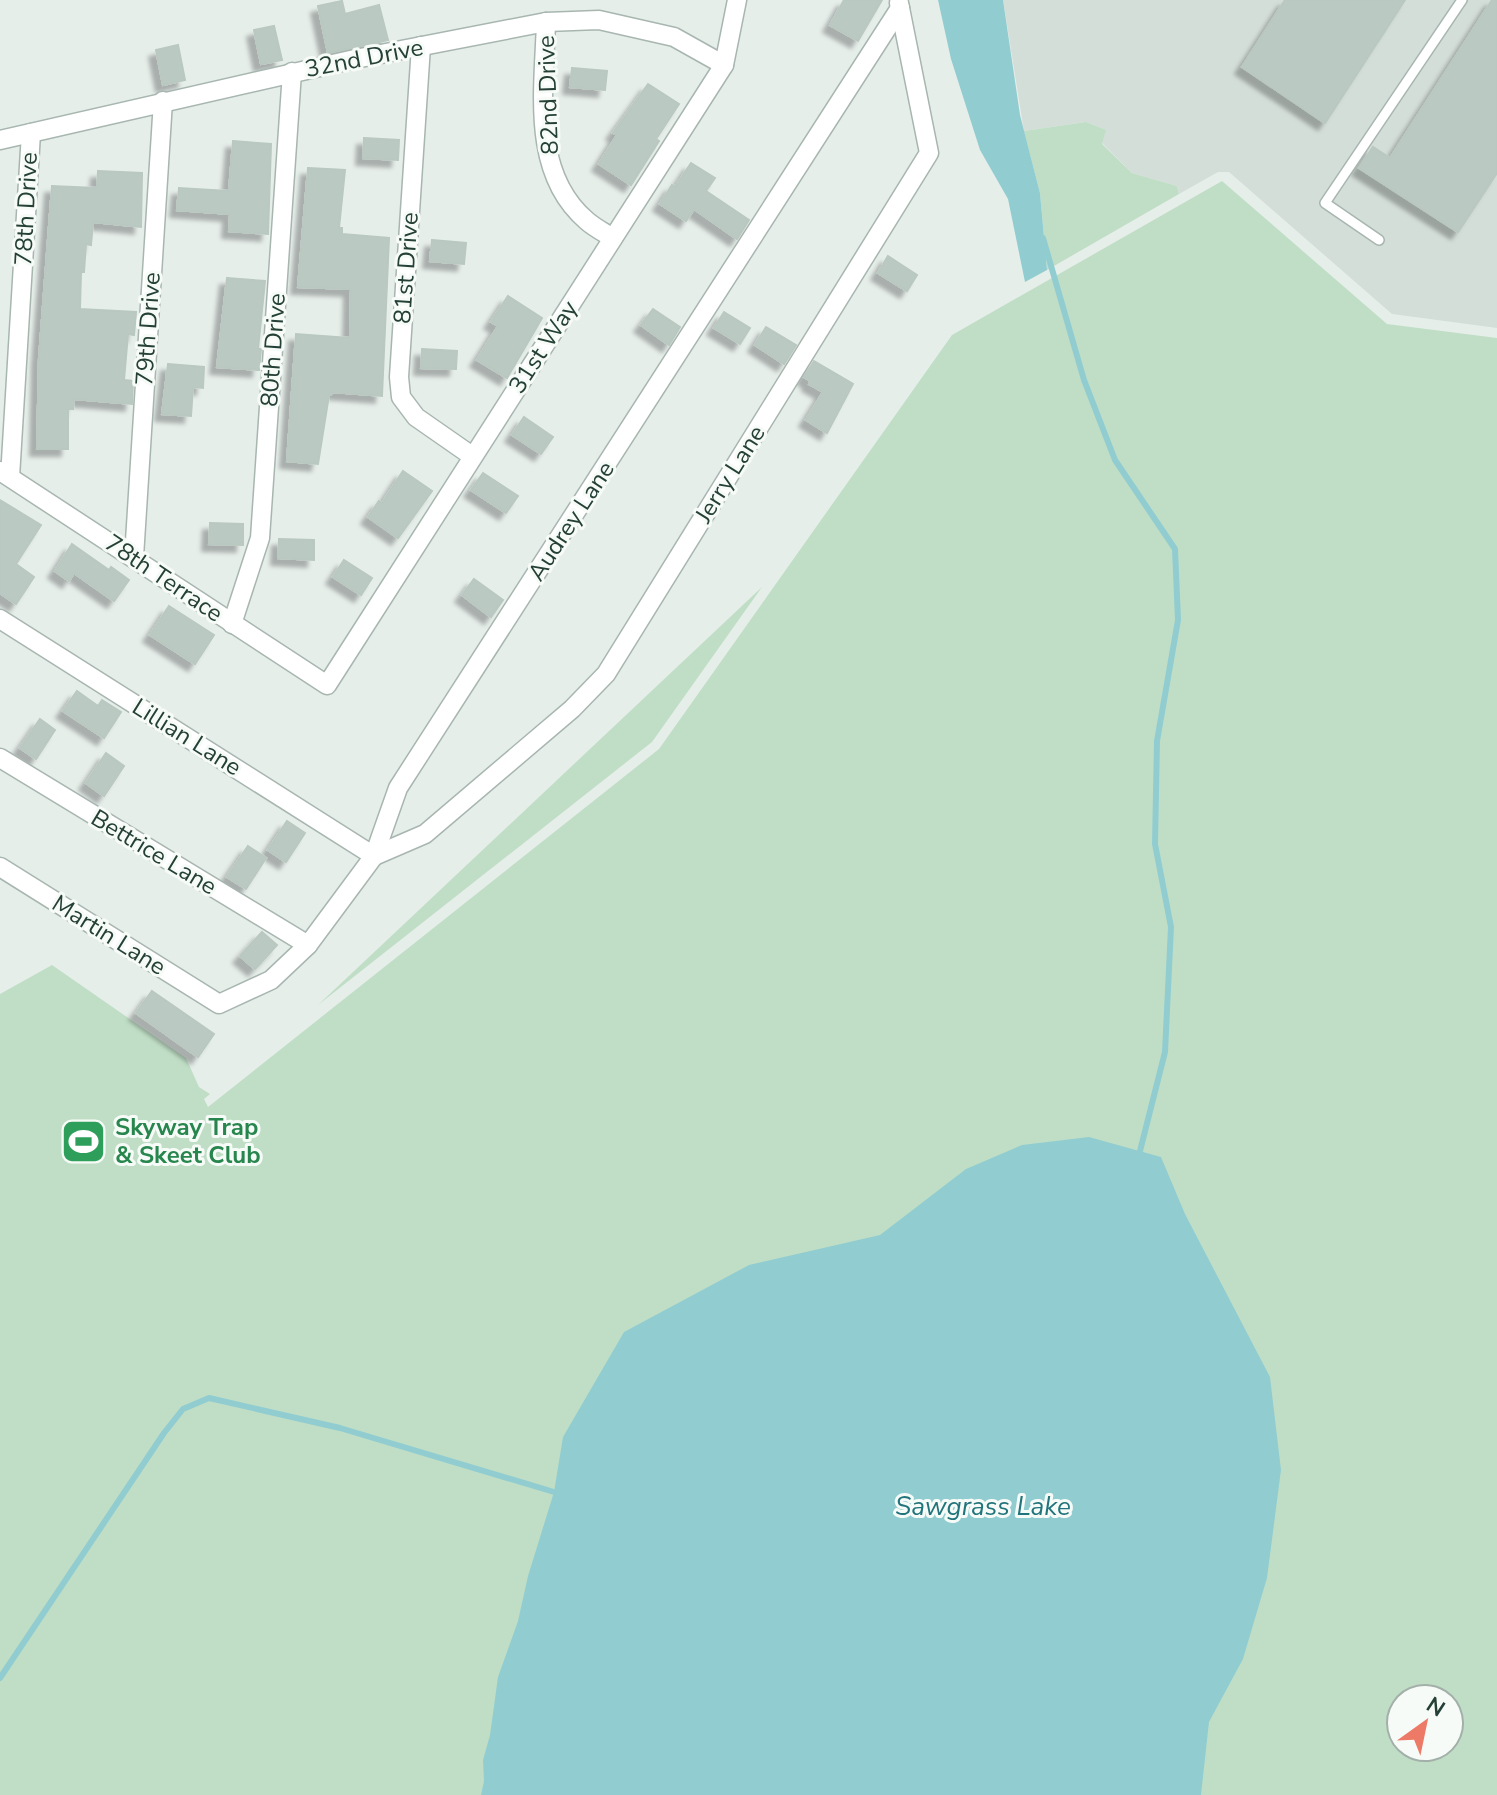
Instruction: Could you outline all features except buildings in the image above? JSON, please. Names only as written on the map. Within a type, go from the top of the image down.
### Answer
[{"type":"street","name":"31st Way","points":[[327,685],[724,65],[737,0]]},
{"type":"street","name":"Audrey Lane","points":[[219,1004],[271,980],[308,945],[374,856],[398,788],[899,4]]},
{"type":"street","name":"Jerry Lane","points":[[374,856],[425,834],[572,709],[606,674],[929,153],[899,4]]},
{"type":"street","name":"32nd Drive","points":[[0,140],[292,72],[546,22],[599,20],[674,37],[724,65]]},
{"type":"street","name":"82nd Drive","points":[[546,22],[544,97],[547,157],[560,190],[586,221],[613,238]]},
{"type":"street","name":"81st Drive","points":[[421,46],[399,377],[401,397],[416,417],[472,456]]},
{"type":"street","name":"80th Drive","points":[[232,624],[260,538],[292,72]]},
{"type":"street","name":"79th Drive","points":[[134,557],[163,101]]},
{"type":"street","name":"78th Drive","points":[[5,474],[31,133]]},
{"type":"street","name":"78th Terrace","points":[[5,474],[327,685]]},
{"type":"street","name":"Lillian Lane","points":[[0,619],[374,856]]},
{"type":"street","name":"Bettrice Lane","points":[[0,758],[308,945]]},
{"type":"street","name":"Martin Lane","points":[[0,867],[219,1004]]},
{"type":"lane","points":[[1379,240],[1325,203],[1462,0]]},
{"type":"shaded area","points":[[1003,0],[1497,0],[1497,328],[1392,314],[1229,172],[1218,172],[1179,194],[1177,186],[1132,173],[1102,143],[1105,130],[1086,122],[1024,131]]},
{"type":"green space","points":[[1086,122],[1106,130],[1102,144],[1132,173],[1177,186],[1179,194],[1047,270],[1040,193],[1024,131]]},
{"type":"green space","points":[[1222,181],[1387,324],[1497,338],[1497,1795],[0,1795],[0,994],[52,965],[186,1058],[199,1087],[210,1094],[204,1099],[208,1107],[659,749],[952,335]]},
{"type":"green space","points":[[762,587],[652,742],[318,1005]]},
{"type":"water","points":[[938,0],[1003,0],[1020,115],[1040,193],[1047,270],[1025,282],[1008,199],[980,150],[951,59]]},
{"type":"water","name":"Sawgrass Lake","points":[[1089,1137],[1161,1157],[1185,1214],[1270,1377],[1281,1470],[1267,1578],[1243,1659],[1209,1722],[1201,1795],[481,1795],[483,1760],[490,1735],[498,1677],[518,1621],[528,1576],[554,1492],[563,1437],[624,1332],[749,1265],[880,1235],[966,1169],[1022,1145]]},
{"type":"waterway","points":[[1043,238],[1084,380],[1115,460],[1175,549],[1178,620],[1157,741],[1155,844],[1171,927],[1165,1052],[1140,1151]]},
{"type":"waterway","points":[[0,1678],[164,1433],[183,1409],[209,1398],[340,1428],[554,1492]]},
{"type":"place","name":"Skyway Trap & Skeet Club","points":[[84,1141]]}]
